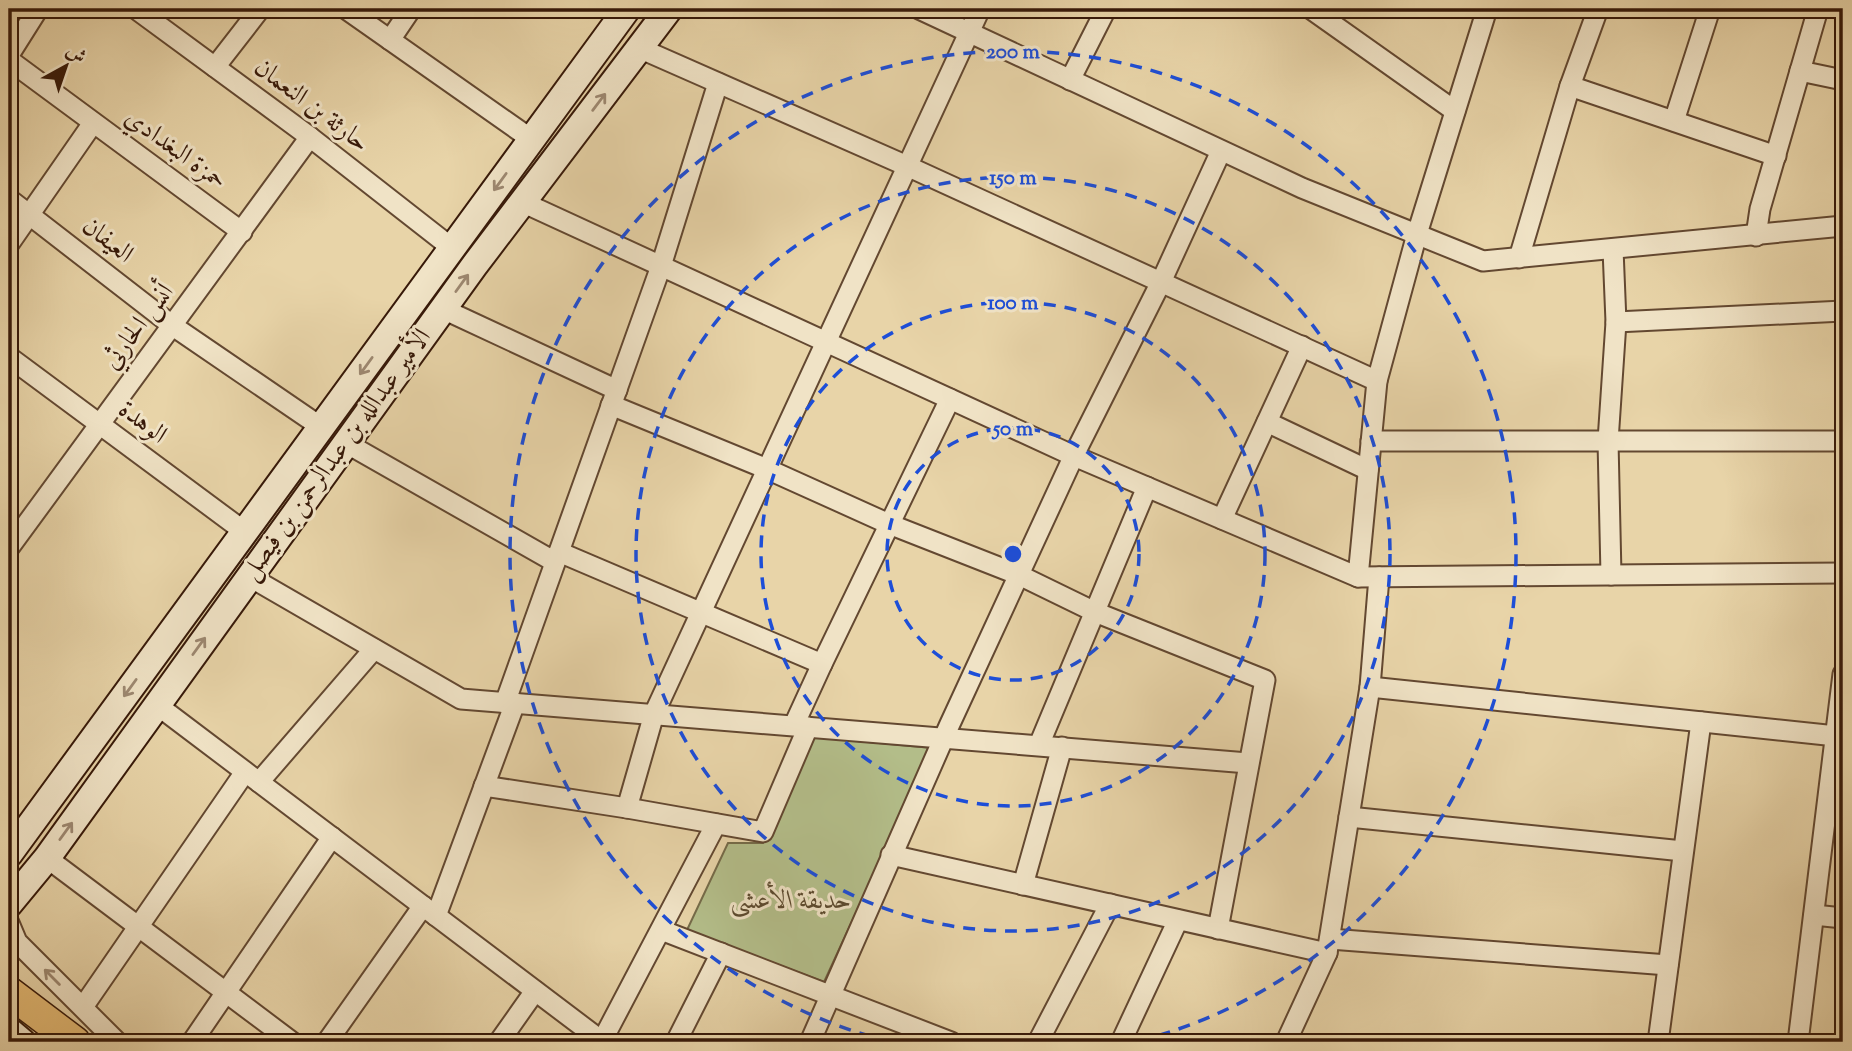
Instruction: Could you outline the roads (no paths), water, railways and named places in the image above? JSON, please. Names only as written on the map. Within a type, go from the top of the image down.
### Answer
[{"type":"main road","name":"الأمير عبدالله بن عبدالرحمن بن فيصل","points":[[9,854],[627,9]]},
{"type":"main road","name":"الأمير عبدالله بن عبدالرحمن بن فيصل","points":[[9,910],[443,309],[669,9]]},
{"type":"main road","points":[[9,992],[75,1042]]},
{"type":"main road","points":[[9,1031],[22,1042]]},
{"type":"street","points":[[9,55],[38,9]]},
{"type":"street","name":"حارثة بن النعمان","points":[[136,9],[310,137],[452,248]]},
{"type":"street","points":[[215,67],[260,9]]},
{"type":"street","points":[[346,9],[531,139]]},
{"type":"street","points":[[390,40],[411,9]]},
{"type":"street","points":[[919,9],[1302,188],[1483,261],[1843,226]]},
{"type":"street","points":[[627,808],[654,714],[979,9]]},
{"type":"street","points":[[1070,80],[1106,9]]},
{"type":"street","points":[[1311,9],[1455,111]]},
{"type":"street","points":[[1358,577],[1377,381],[1417,234],[1486,9]]},
{"type":"street","points":[[1519,258],[1570,86],[1598,9]]},
{"type":"street","points":[[1674,121],[1710,9]]},
{"type":"street","points":[[1756,236],[1760,209],[1818,9]]},
{"type":"street","points":[[639,48],[907,166],[1377,381]]},
{"type":"street","name":"حمزة البغدادي","points":[[9,60],[243,232]]},
{"type":"street","points":[[1800,71],[1843,80]]},
{"type":"street","points":[[327,1042],[429,911],[484,786],[557,557],[661,266],[718,83]]},
{"type":"street","points":[[1570,86],[1776,156]]},
{"type":"street","points":[[9,244],[93,123]]},
{"type":"street","name":"أنس الحارثي","points":[[11,541],[243,232],[310,137]]},
{"type":"street","points":[[810,1042],[944,737],[1074,456],[1161,282],[1222,151]]},
{"type":"street","name":"العيفان","points":[[9,199],[173,326],[321,427]]},
{"type":"street","points":[[522,202],[1074,456],[1358,577],[1843,573]]},
{"type":"street","points":[[1611,575],[1608,441],[1616,323],[1613,249]]},
{"type":"street","points":[[443,309],[614,397],[767,469],[890,524],[1019,575],[1095,612],[1265,680],[1218,929]]},
{"type":"street","points":[[1616,323],[1843,311]]},
{"type":"street","points":[[1222,519],[1302,346]]},
{"type":"street","name":"الوهدة","points":[[9,357],[245,531]]},
{"type":"street","points":[[484,786],[763,832],[822,664],[950,399]]},
{"type":"street","points":[[1267,422],[1368,470]]},
{"type":"street","points":[[1371,442],[1843,441]]},
{"type":"street","points":[[346,443],[557,557],[822,664]]},
{"type":"street","points":[[1039,745],[1146,487]]},
{"type":"street","points":[[250,577],[461,699],[1248,763]]},
{"type":"street","points":[[1286,1042],[1329,946],[1370,687],[1379,577]]},
{"type":"street","points":[[83,1007],[252,777],[374,649]]},
{"type":"street","points":[[1798,1042],[1843,674]]},
{"type":"street","points":[[1370,687],[1836,736]]},
{"type":"street","points":[[157,705],[602,1042],[716,824]]},
{"type":"street","points":[[1658,1042],[1701,722]]},
{"type":"street","points":[[1023,885],[1062,747]]},
{"type":"street","points":[[1349,817],[1683,851]]},
{"type":"street","points":[[192,1042],[332,837]]},
{"type":"street","points":[[891,855],[1218,929],[1329,946],[1668,965]]},
{"type":"street","points":[[47,858],[292,1042]]},
{"type":"street","points":[[1038,1042],[1110,904]]},
{"type":"street","points":[[9,910],[17,942],[117,1042]]},
{"type":"street","points":[[1814,915],[1843,918]]},
{"type":"street","points":[[1121,1042],[1178,920]]},
{"type":"street","points":[[661,930],[951,1042]]},
{"type":"street","points":[[676,1042],[720,953]]},
{"type":"street","points":[[499,1042],[536,991]]},
{"type":"park label","name":"حديقة الأعشى","points":[[791,901]]}]
